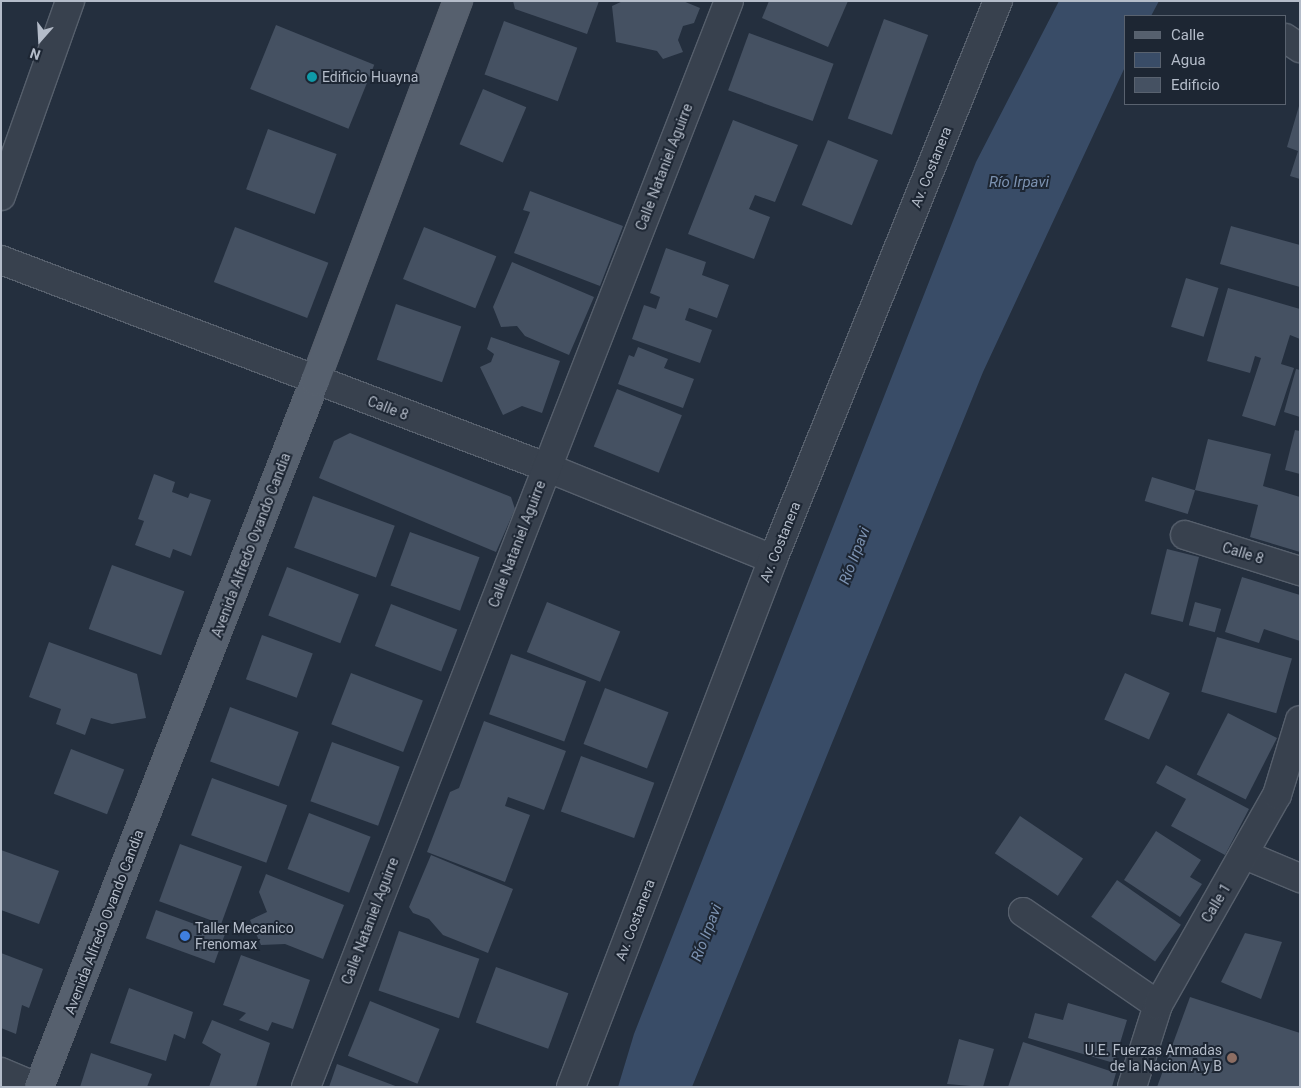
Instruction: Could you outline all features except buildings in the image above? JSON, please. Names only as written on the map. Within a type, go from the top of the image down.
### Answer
[{"type":"main road","name":"Avenida Alfredo Ovando Candia","points":[[38,1087],[315,381],[458,1]]},
{"type":"street","points":[[1,196],[70,1]]},
{"type":"street","name":"Calle Nataniel Aguirre","points":[[306,1087],[729,1]]},
{"type":"street","name":"Av. Costanera","points":[[571,1087],[773,559],[998,1]]},
{"type":"street","points":[[1286,39],[1300,48]]},
{"type":"street","name":"Calle 8","points":[[1,260],[315,381],[546,467],[773,559]]},
{"type":"street","name":"Calle 8","points":[[1185,535],[1300,571]]},
{"type":"street","name":"Calle 1","points":[[1132,1087],[1158,1005],[1245,855],[1277,795],[1300,720]]},
{"type":"street","points":[[1245,855],[1300,878]]},
{"type":"street","points":[[1023,912],[1158,1005]]},
{"type":"street","points":[[1,1072],[38,1087]]},
{"type":"water","name":"Río Irpavi","points":[[1059,1],[1159,1],[1152,15],[1124,15],[1124,69],[983,372],[692,1087],[618,1087],[634,1034],[976,162]]},
{"type":"place","name":"Edificio Huayna","points":[[312,77]]},
{"type":"place","name":"Taller Mecanico Frenomax","points":[[185,936]]},
{"type":"place","name":"U.E. Fuerzas Armadas de la Nacion A y B","points":[[1232,1058]]}]
